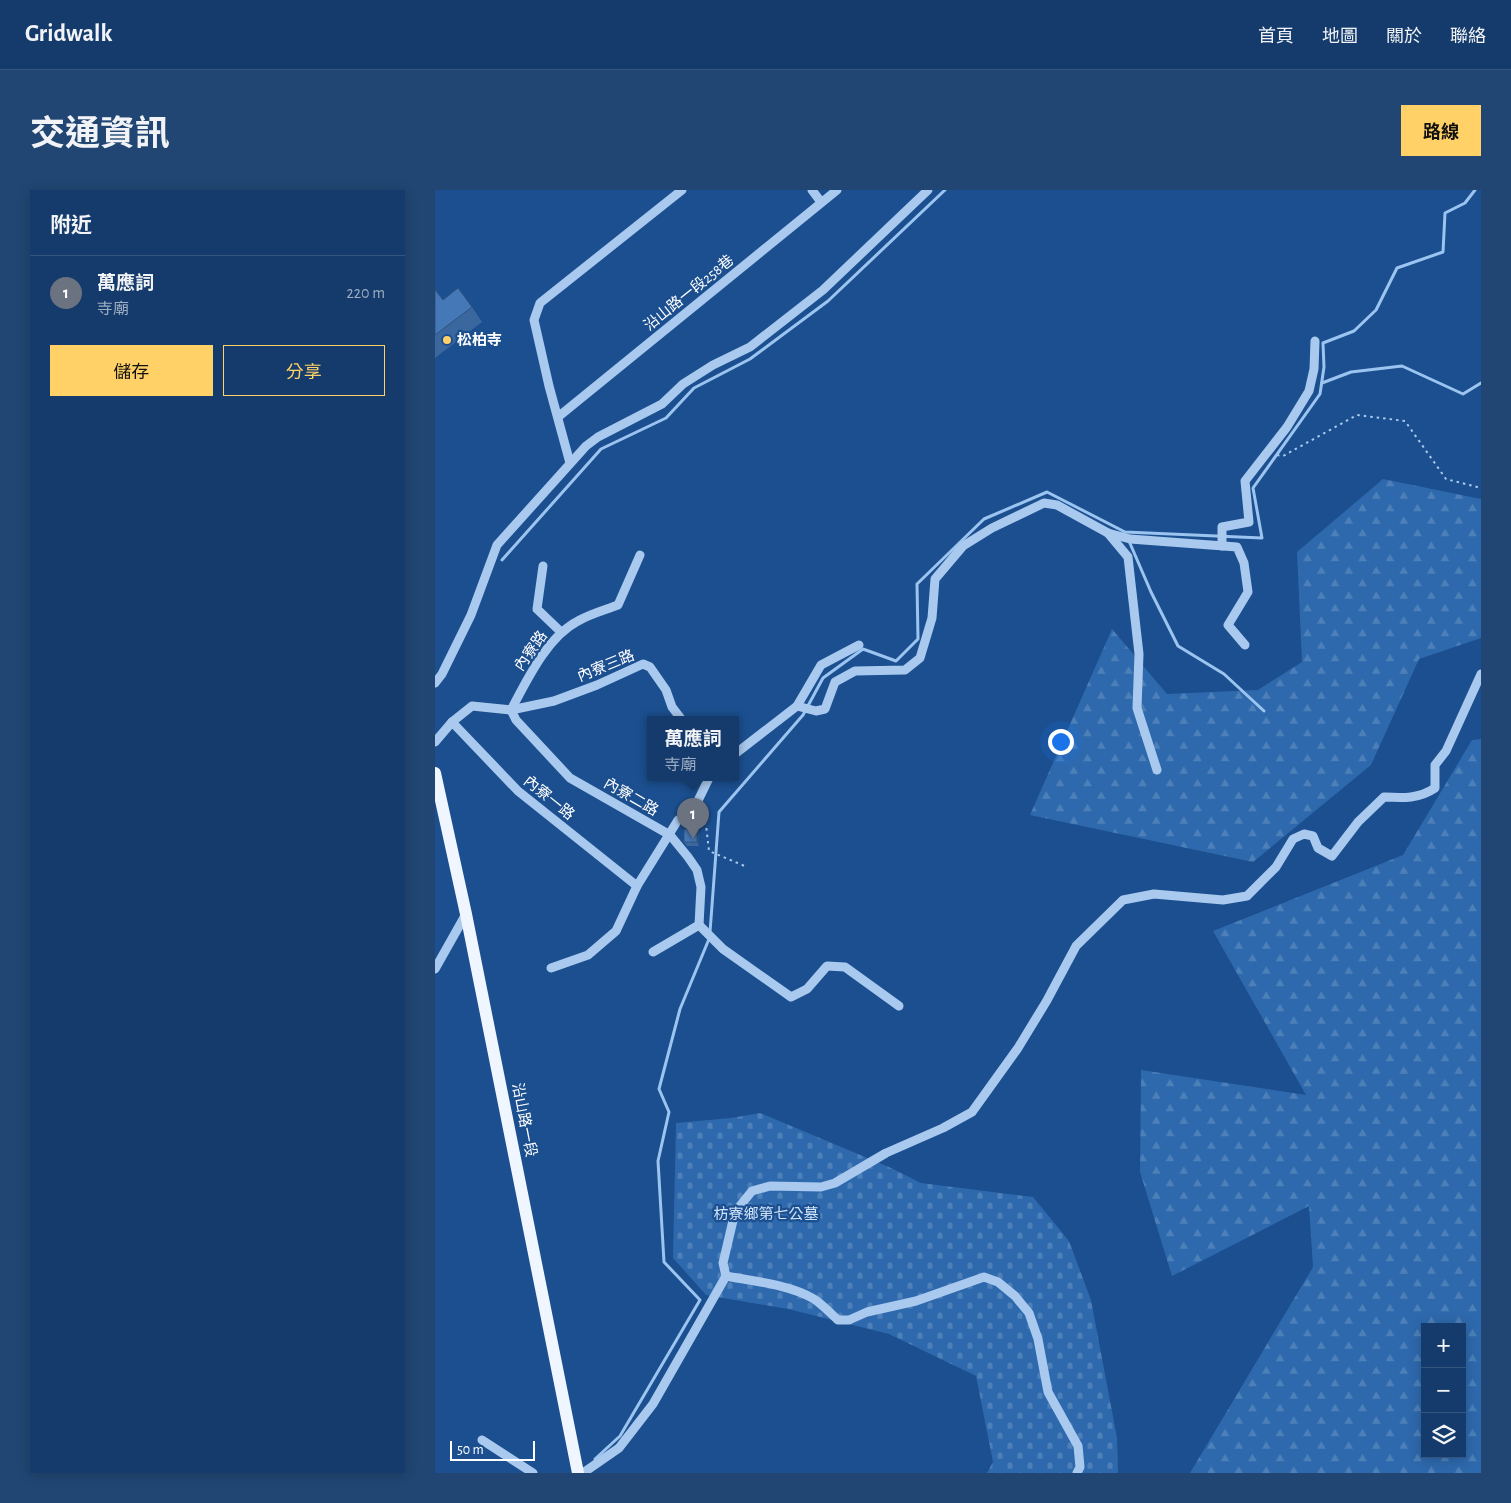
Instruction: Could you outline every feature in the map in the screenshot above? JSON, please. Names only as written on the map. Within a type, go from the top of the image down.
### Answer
[{"type":"main road","name":"沿山路一段","points":[[435,773],[466,914],[578,1473]]},
{"type":"street","points":[[571,463],[549,386],[534,320],[541,303],[682,190]]},
{"type":"street","points":[[812,190],[821,202]]},
{"type":"street","name":"沿山路一段258巷","points":[[558,417],[837,190]]},
{"type":"street","points":[[435,683],[442,674],[471,616],[497,545],[586,446],[598,437],[662,404],[683,384],[713,365],[750,347],[823,290],[928,190]]},
{"type":"street","points":[[1222,543],[1222,527],[1249,522],[1245,481],[1287,427],[1309,391],[1314,369],[1315,341]]},
{"type":"street","points":[[798,706],[814,710],[825,709],[835,682],[855,671],[905,670],[920,658],[932,618],[935,579],[963,546],[992,528],[1044,503],[1057,504],[1108,533],[1130,539],[1222,543],[1237,547],[1243,563],[1248,592],[1228,625],[1245,645]]},
{"type":"street","points":[[1108,533],[1127,557],[1139,654],[1137,708],[1157,770]]},
{"type":"street","name":"內寮路","points":[[511,710],[539,660],[561,632],[577,621],[617,605],[640,556]]},
{"type":"street","points":[[543,566],[537,609],[561,632]]},
{"type":"street","points":[[739,751],[798,706],[821,665],[859,645]]},
{"type":"street","name":"內寮三路","points":[[511,710],[554,700],[597,685],[643,664],[650,667],[666,690],[672,707],[679,716]]},
{"type":"street","points":[[583,1473],[619,1448],[653,1404],[726,1276],[723,1263],[735,1212],[752,1192],[770,1186],[821,1187],[835,1183],[886,1153],[943,1128],[972,1112],[1018,1048],[1046,1002],[1076,946],[1123,900],[1154,894],[1223,900],[1247,896],[1276,867],[1293,840],[1304,834],[1313,836],[1318,848],[1333,856],[1358,822],[1384,797],[1410,798],[1426,794],[1435,788],[1435,766],[1447,751],[1481,674]]},
{"type":"street","points":[[435,742],[452,722],[472,706],[511,710]]},
{"type":"street","name":"內寮二路","points":[[511,710],[517,720],[570,778],[670,835],[689,857],[697,870],[701,887],[701,926]]},
{"type":"street","name":"內寮一路","points":[[452,722],[518,790],[637,886]]},
{"type":"street","points":[[551,968],[588,955],[616,931],[637,886],[678,820],[693,811],[708,781]]},
{"type":"street","points":[[435,969],[466,914]]},
{"type":"street","points":[[653,952],[701,926],[717,942],[791,997],[807,988],[827,966],[845,967],[899,1006]]},
{"type":"street","points":[[726,1276],[797,1292],[814,1299],[838,1320],[849,1320],[867,1312],[916,1301],[984,1277],[998,1282],[1015,1296],[1029,1313],[1038,1339],[1047,1392],[1078,1446],[1080,1466],[1077,1473]]},
{"type":"street","points":[[482,1440],[533,1473]]},
{"type":"path","points":[[1283,456],[1357,416],[1405,422],[1446,479],[1481,488]]},
{"type":"path","points":[[693,811],[706,826],[709,851],[747,867]]},
{"type":"green space","points":[[1383,479],[1481,499],[1481,638],[1419,659],[1371,765],[1253,862],[1030,815],[1112,629],[1167,694],[1258,690],[1302,662],[1297,552]]},
{"type":"green space","points":[[1481,739],[1481,1473],[1190,1473],[1313,1267],[1309,1206],[1172,1276],[1140,1172],[1141,1070],[1306,1095],[1213,931],[1403,855],[1472,740]]},
{"type":"green space","name":"枋寮鄉第七公墓","points":[[760,1113],[889,1167],[921,1183],[1033,1197],[1069,1241],[1091,1300],[1117,1438],[1118,1473],[987,1473],[993,1462],[976,1376],[889,1334],[788,1309],[706,1295],[673,1258],[676,1123],[731,1118]]},
{"type":"building","points":[[458,288],[472,307],[435,335],[435,290],[443,300]]},
{"type":"building","points":[[684,829],[697,829],[697,842],[684,842]]},
{"type":"waterway","points":[[502,560],[601,449],[666,418],[694,388],[750,359],[828,301],[945,190]]},
{"type":"waterway","points":[[710,932],[719,812],[803,715],[823,678],[863,649],[896,661],[918,639],[917,584],[984,519],[1047,492],[1125,532],[1262,538],[1253,488],[1320,394],[1324,367],[1323,343],[1354,331],[1376,310],[1397,268],[1443,252],[1445,213],[1465,203],[1475,190]]},
{"type":"waterway","points":[[1322,383],[1351,372],[1402,366],[1463,394],[1481,383]]},
{"type":"waterway","points":[[1129,541],[1151,592],[1178,646],[1224,674],[1264,711]]},
{"type":"waterway","points":[[595,1459],[620,1436],[700,1300],[664,1262],[658,1161],[669,1112],[659,1089],[680,1009],[709,939]]},
{"type":"place","name":"松柏寺","points":[[447,340]]},
{"type":"place","name":"萬應詞","points":[[693,839]]}]
